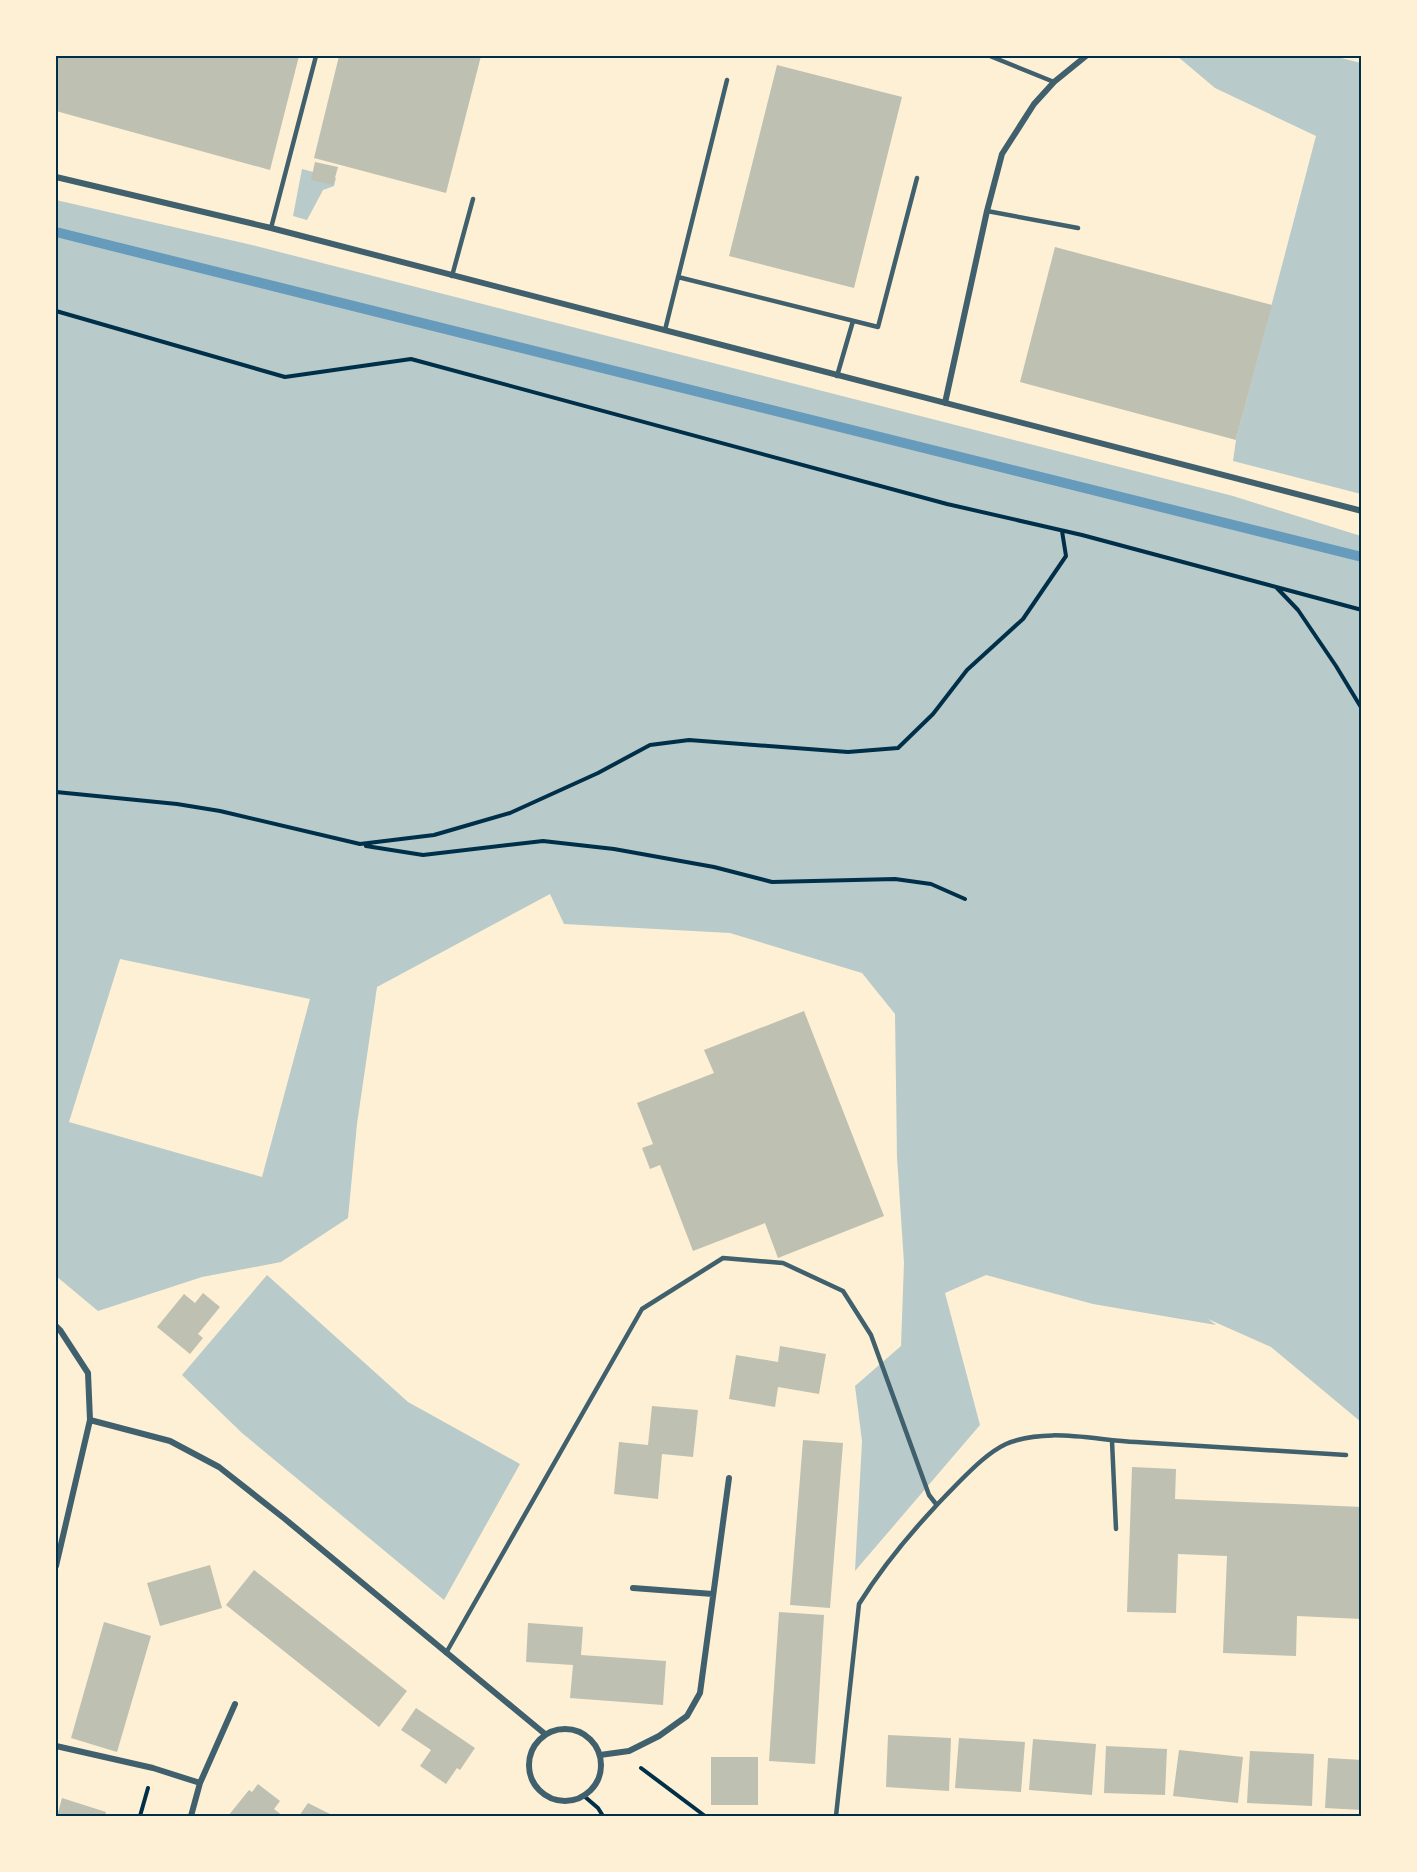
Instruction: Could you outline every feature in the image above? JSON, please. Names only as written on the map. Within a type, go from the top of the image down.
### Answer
[{"type":"street","points":[[945,403],[987,211],[1002,154],[1034,104],[1054,82],[1086,56]]},
{"type":"street","points":[[56,177],[271,228],[1362,511]]},
{"type":"street","points":[[56,1326],[88,1373],[90,1420],[56,1566]]},
{"type":"street","points":[[90,1420],[170,1441],[219,1467],[545,1734]]},
{"type":"street","points":[[600,1755],[629,1750],[659,1736],[687,1716],[700,1693],[729,1478]]},
{"type":"street","points":[[633,1588],[713,1594]]},
{"type":"street","points":[[191,1816],[200,1783],[235,1704]]},
{"type":"street","points":[[555,1729],[578,1730],[596,1745],[601,1767],[593,1788],[584,1796],[572,1801],[559,1801],[547,1797],[530,1779],[528,1766],[530,1754],[536,1742],[545,1734],[555,1729]]},
{"type":"street","points":[[56,1746],[153,1767],[200,1783]]},
{"type":"lane","points":[[271,228],[316,56]]},
{"type":"lane","points":[[990,56],[1054,82]]},
{"type":"lane","points":[[665,330],[727,80]]},
{"type":"lane","points":[[678,277],[878,327],[917,178]]},
{"type":"lane","points":[[452,276],[473,198]]},
{"type":"lane","points":[[987,211],[1078,228]]},
{"type":"lane","points":[[837,376],[853,321]]},
{"type":"lane","points":[[446,1653],[642,1309],[723,1258],[783,1263],[843,1291],[871,1335],[929,1495],[936,1504]]},
{"type":"lane","points":[[836,1816],[859,1604],[875,1578],[936,1504],[975,1466],[1004,1445],[1024,1437],[1058,1435],[1112,1441],[1346,1455]]},
{"type":"lane","points":[[1112,1441],[1116,1529]]},
{"type":"path","points":[[56,311],[58,314],[285,377],[411,359],[936,501],[1062,531],[1362,610]]},
{"type":"path","points":[[360,844],[434,835],[510,813],[650,746],[689,740],[848,752],[898,748],[933,714],[967,670],[1023,619],[1066,556],[1062,531]]},
{"type":"path","points":[[1275,587],[1298,610],[1362,709]]},
{"type":"path","points":[[56,792],[198,808],[360,844],[423,855],[543,841],[614,849],[670,859],[714,867],[772,882],[895,879],[931,884],[965,899]]},
{"type":"path","points":[[634,1763],[705,1816]]},
{"type":"path","points":[[140,1816],[153,1767]]},
{"type":"path","points":[[584,1796],[603,1816]]},
{"type":"shaded area","points":[[1177,56],[1333,56],[1361,63],[1361,494],[1233,461],[1236,440],[1316,136],[1215,88]]},
{"type":"shaded area","points":[[302,169],[336,178],[334,186],[323,190],[307,220],[293,216]]},
{"type":"shaded area","points":[[56,200],[252,245],[1233,496],[1361,536],[1361,1422],[1271,1347],[1208,1319],[1216,1325],[1093,1304],[986,1275],[945,1293],[980,1425],[855,1571],[862,1441],[855,1386],[901,1346],[904,1263],[897,1157],[895,1014],[862,973],[730,933],[564,924],[550,894],[377,987],[357,1124],[348,1218],[281,1262],[202,1277],[98,1311],[56,1276]],"holes":[[[120,959],[310,999],[262,1177],[69,1122]]]},
{"type":"shaded area","points":[[267,1275],[408,1402],[520,1464],[444,1600],[242,1433],[182,1375]]},
{"type":"building","points":[[56,56],[299,56],[270,170],[56,111]]},
{"type":"building","points":[[339,56],[481,56],[446,193],[314,158]]},
{"type":"building","points":[[777,65],[902,97],[854,288],[729,256]]},
{"type":"building","points":[[315,162],[338,167],[333,185],[311,180]]},
{"type":"building","points":[[1055,247],[1272,305],[1236,440],[1020,382]]},
{"type":"building","points":[[804,1011],[884,1216],[778,1258],[765,1223],[693,1251],[660,1165],[650,1169],[642,1148],[653,1144],[637,1103],[714,1073],[704,1050]]},
{"type":"building","points":[[203,1293],[220,1307],[198,1334],[203,1338],[190,1354],[157,1327],[184,1294],[195,1303]]},
{"type":"building","points":[[780,1346],[826,1354],[819,1394],[778,1387],[775,1407],[729,1399],[736,1355],[778,1362]]},
{"type":"building","points":[[652,1406],[698,1410],[693,1457],[662,1454],[658,1499],[614,1494],[619,1442],[648,1445]]},
{"type":"building","points":[[803,1440],[843,1443],[830,1608],[790,1605]]},
{"type":"building","points":[[1132,1467],[1176,1469],[1175,1499],[1362,1507],[1362,1619],[1297,1616],[1296,1656],[1223,1653],[1227,1556],[1178,1554],[1176,1613],[1127,1612]]},
{"type":"building","points":[[210,1565],[222,1608],[160,1626],[147,1583]]},
{"type":"building","points":[[254,1570],[407,1691],[379,1727],[226,1605]]},
{"type":"building","points":[[779,1612],[824,1615],[815,1764],[769,1761]]},
{"type":"building","points":[[104,1622],[151,1636],[117,1752],[71,1738]]},
{"type":"building","points":[[528,1623],[583,1627],[581,1655],[666,1661],[663,1705],[570,1698],[573,1665],[526,1662]]},
{"type":"building","points":[[416,1708],[475,1748],[460,1770],[457,1768],[446,1784],[420,1766],[431,1750],[401,1730]]},
{"type":"building","points":[[888,1735],[951,1738],[949,1791],[886,1787]]},
{"type":"building","points":[[959,1738],[1025,1742],[1021,1792],[955,1788]]},
{"type":"building","points":[[1033,1739],[1096,1744],[1092,1795],[1029,1790]]},
{"type":"building","points":[[1106,1746],[1167,1749],[1165,1795],[1104,1793]]},
{"type":"building","points":[[1179,1750],[1243,1757],[1238,1803],[1173,1796]]},
{"type":"building","points":[[1250,1751],[1314,1754],[1312,1806],[1247,1803]]},
{"type":"building","points":[[711,1757],[758,1757],[758,1805],[711,1805]]},
{"type":"building","points":[[1328,1758],[1362,1760],[1362,1810],[1325,1808]]},
{"type":"building","points":[[258,1784],[280,1801],[274,1809],[283,1816],[228,1816],[249,1790],[252,1792]]},
{"type":"building","points":[[62,1798],[106,1812],[105,1816],[57,1816]]},
{"type":"building","points":[[308,1803],[334,1816],[299,1816]]},
{"type":"waterway","points":[[56,232],[1362,557]]}]
